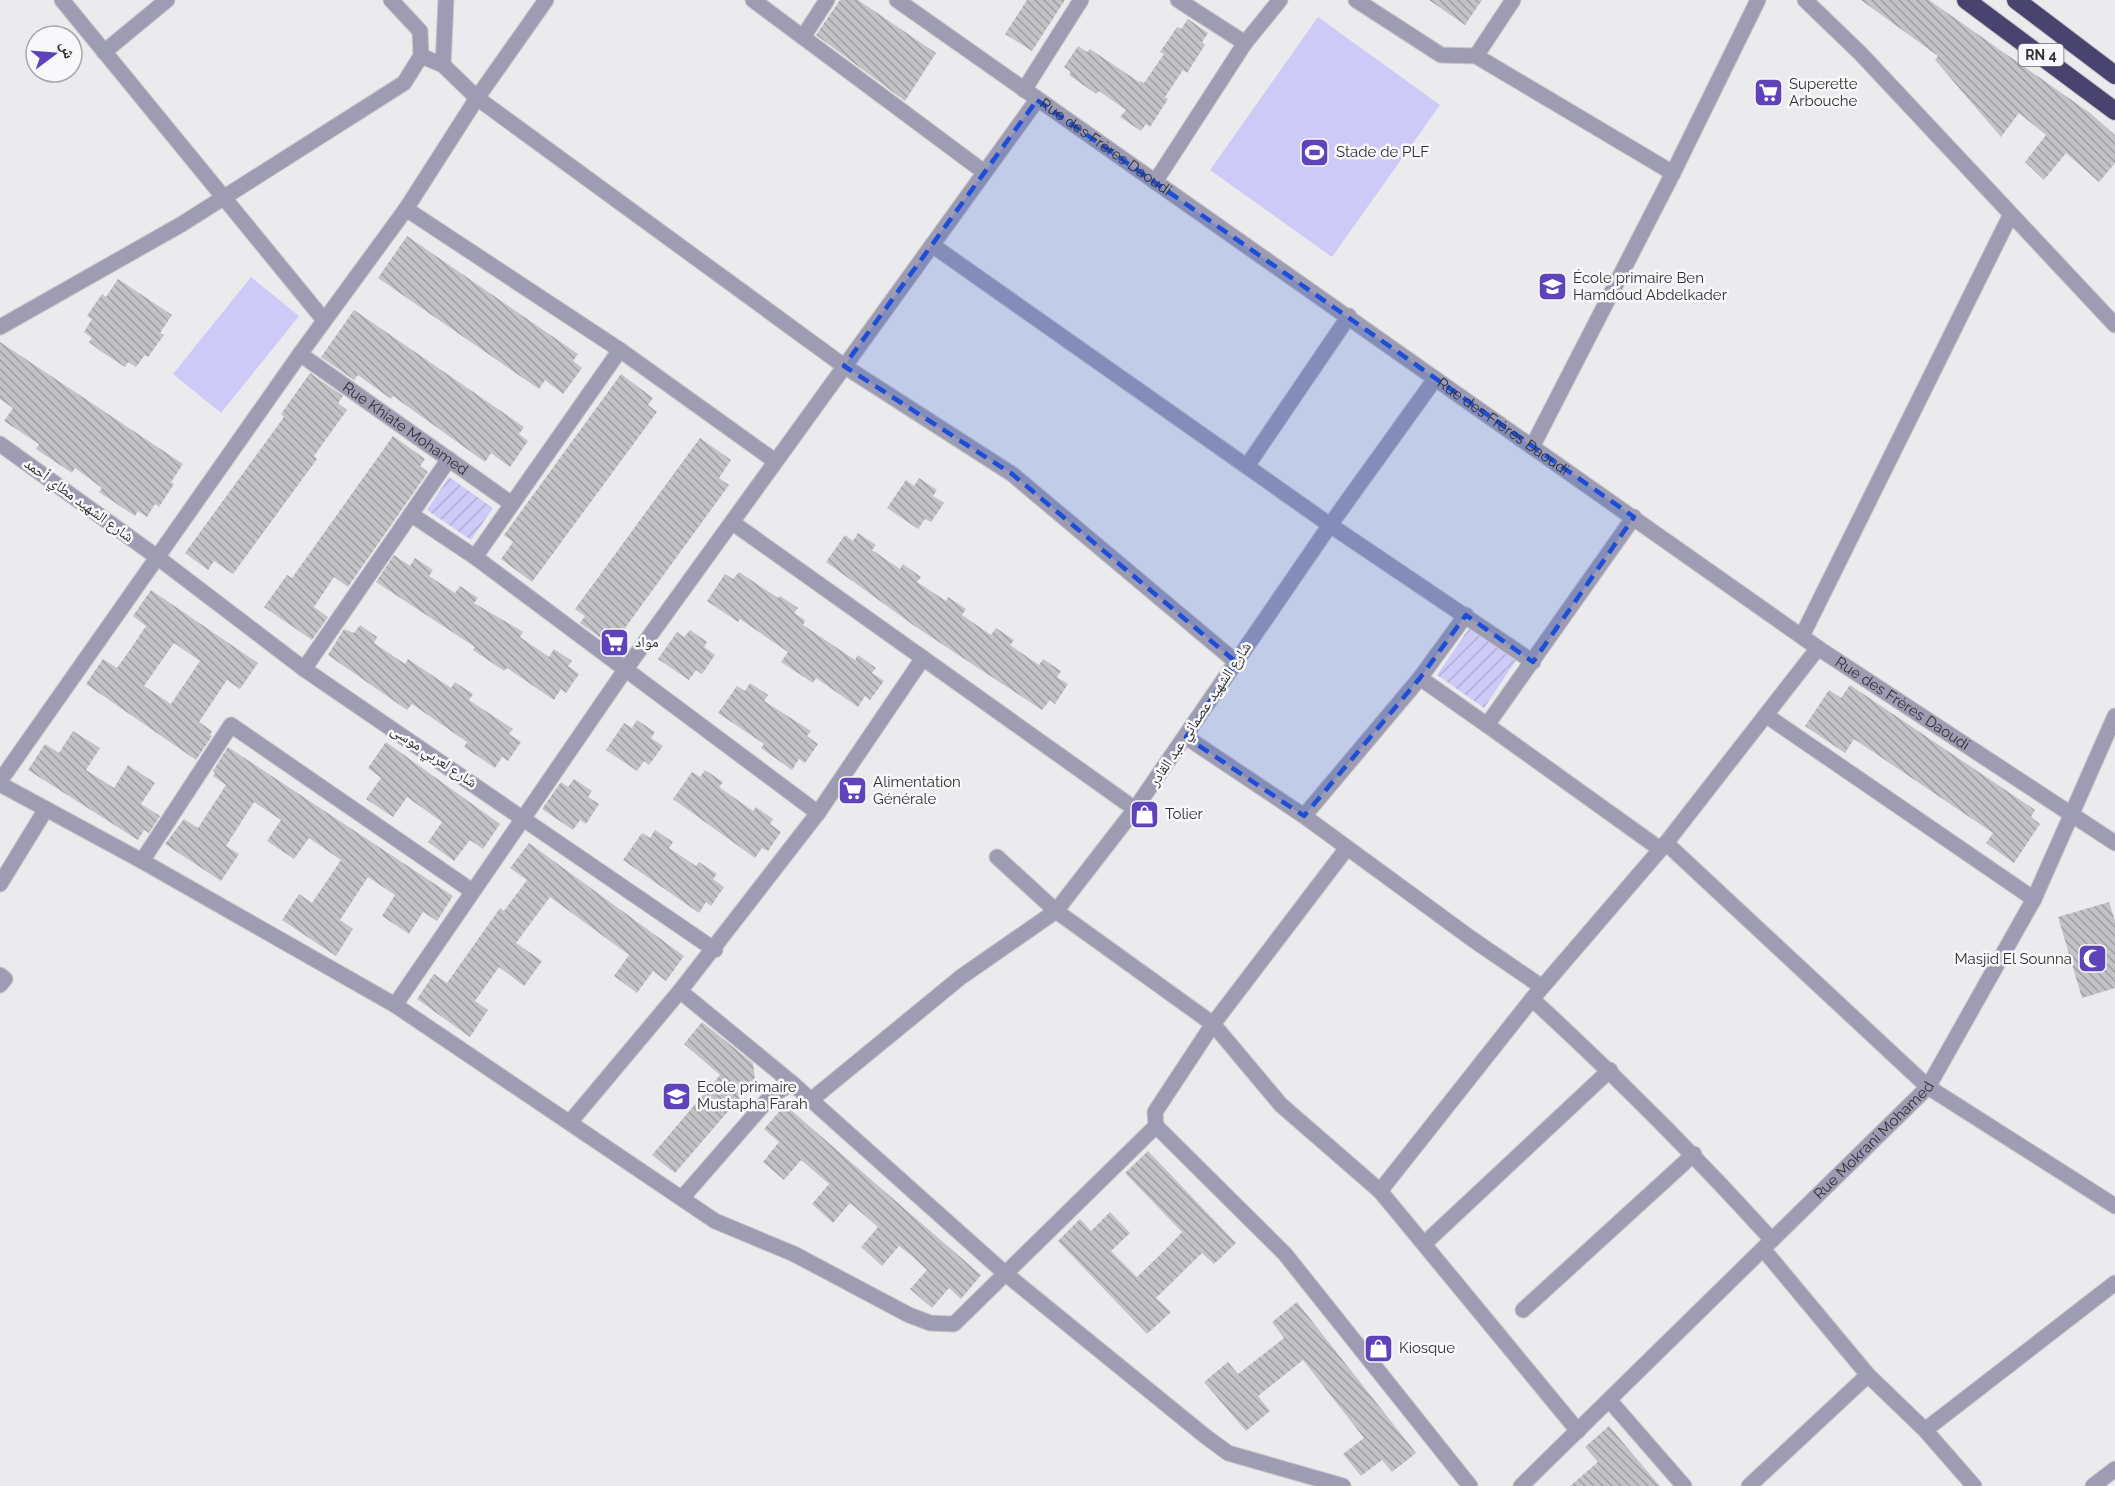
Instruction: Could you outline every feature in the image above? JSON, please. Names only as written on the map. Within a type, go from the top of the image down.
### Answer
[{"type":"highway","name":"RN 4","points":[[1966,0],[2115,111]]},
{"type":"highway","name":"RN 4","points":[[2016,0],[2115,75]]},
{"type":"street","points":[[62,0],[324,320]]},
{"type":"street","points":[[104,52],[167,0]]},
{"type":"street","points":[[0,327],[113,264],[404,83],[421,56],[420,31],[391,0]]},
{"type":"street","points":[[443,65],[446,0]]},
{"type":"street","points":[[546,0],[477,98],[406,209],[324,320],[0,783],[395,1005],[571,1121],[715,1221],[794,1254],[909,1315],[930,1323],[954,1324],[1007,1275],[1156,1126]]},
{"type":"street","points":[[753,0],[984,172]]},
{"type":"street","points":[[803,37],[827,0]]},
{"type":"street","name":"Rue des Frères Daoudi","points":[[897,0],[1818,648],[2115,843]]},
{"type":"street","points":[[1024,90],[1081,0]]},
{"type":"street","points":[[1178,0],[1245,43]]},
{"type":"street","points":[[1155,182],[1245,43],[1280,0]]},
{"type":"street","points":[[1356,0],[1441,55],[1476,56],[1673,173]]},
{"type":"street","points":[[1476,56],[1513,0]]},
{"type":"street","points":[[1532,447],[1673,173],[1758,0]]},
{"type":"street","points":[[1805,0],[1861,54],[2010,216],[2115,325]]},
{"type":"street","points":[[421,56],[443,65],[477,98],[844,366],[934,426],[1012,474],[1236,662]]},
{"type":"street","points":[[395,1005],[625,670],[1037,100]]},
{"type":"street","points":[[406,209],[620,350],[775,461]]},
{"type":"street","points":[[1802,636],[2010,216]]},
{"type":"street","points":[[932,245],[1330,525],[1533,662]]},
{"type":"street","points":[[1247,466],[1349,316]]},
{"type":"street","points":[[475,557],[620,350]]},
{"type":"street","name":"Rue Khiate Mohamed","points":[[300,354],[512,504]]},
{"type":"street","name":"شارع الشهيد عصماني عبد القادر","points":[[812,1100],[961,977],[1056,911],[1135,809],[1330,525],[1435,379]]},
{"type":"street","name":"شارع الشهيد مطاي أحمد","points":[[0,444],[158,557]]},
{"type":"street","points":[[304,669],[449,459]]},
{"type":"street","points":[[412,515],[475,557],[818,813]]},
{"type":"street","points":[[1487,725],[1634,517]]},
{"type":"street","points":[[732,523],[1135,809]]},
{"type":"street","name":"شارع لعربي موسى","points":[[158,557],[304,669],[523,816],[715,950]]},
{"type":"street","points":[[1304,816],[1420,678],[1466,615]]},
{"type":"street","points":[[1380,1191],[1537,993],[1663,846],[1818,648]]},
{"type":"street","points":[[571,1121],[715,950],[818,813],[923,658]]},
{"type":"street","points":[[1420,678],[1663,846],[1928,1087],[2115,1206]]},
{"type":"street","points":[[1767,716],[2034,899]]},
{"type":"street","name":"Rue Mokrani Mohamed","points":[[1521,1486],[1928,1087],[2034,899],[2115,716]]},
{"type":"street","points":[[142,861],[231,725],[472,891]]},
{"type":"street","points":[[1186,737],[1304,816],[1472,939],[1537,993],[1694,1154],[1868,1375],[1925,1430],[1974,1486]]},
{"type":"street","points":[[0,884],[46,809]]},
{"type":"street","points":[[1347,848],[1213,1024],[1155,1112],[1156,1126],[1285,1254],[1470,1486]]},
{"type":"street","points":[[997,858],[1056,911],[1213,1024],[1281,1106],[1380,1191],[1578,1431]]},
{"type":"street","points":[[0,975],[5,979],[0,985]]},
{"type":"street","points":[[680,991],[812,1100],[1007,1275],[1228,1453],[1343,1486]]},
{"type":"street","points":[[1425,1243],[1610,1070]]},
{"type":"street","points":[[682,1198],[771,1096],[792,1083]]},
{"type":"street","points":[[1523,1311],[1694,1154]]},
{"type":"street","points":[[1925,1430],[2115,1283]]},
{"type":"street","points":[[1749,1486],[1868,1375]]},
{"type":"street","points":[[1610,1401],[1684,1486]]},
{"type":"street","points":[[2093,1486],[2115,1469]]},
{"type":"highlighted area","points":[[1037,100],[1634,517],[1533,662],[1466,615],[1420,678],[1304,816],[1186,737],[1236,662],[1012,474],[844,366]]},
{"type":"shaded area","points":[[1318,17],[1440,105],[1332,257],[1210,170]]},
{"type":"shaded area","points":[[251,277],[299,316],[221,413],[173,374]]},
{"type":"shaded area","points":[[449,477],[493,508],[471,540],[427,510]]},
{"type":"shaded area","points":[[1470,627],[1517,659],[1484,708],[1437,675]]},
{"type":"building","points":[[840,0],[858,0],[936,53],[905,101],[816,35]]},
{"type":"building","points":[[1027,0],[1065,0],[1032,51],[1005,34]]},
{"type":"building","points":[[1429,0],[1482,0],[1465,25]]},
{"type":"building","points":[[1861,0],[1929,0],[2090,113],[2115,135],[2115,163],[2099,182],[2066,153],[2044,180],[2025,162],[2046,135],[2019,113],[2001,137],[1935,60],[1938,56]]},
{"type":"building","points":[[1188,19],[1208,33],[1202,42],[1205,45],[1187,73],[1183,70],[1165,97],[1168,99],[1150,127],[1146,124],[1141,131],[1120,117],[1126,110],[1099,91],[1096,94],[1069,75],[1071,72],[1064,67],[1078,46],[1087,52],[1090,49],[1139,82],[1144,83],[1164,54],[1160,52],[1177,27],[1181,29]]},
{"type":"building","points":[[407,236],[578,354],[573,361],[582,368],[563,394],[545,380],[539,389],[378,278]]},
{"type":"building","points":[[118,279],[172,315],[160,333],[164,335],[148,357],[145,355],[136,367],[128,362],[125,367],[99,350],[89,342],[92,338],[84,332],[92,319],[87,316],[102,294],[106,297]]},
{"type":"building","points":[[354,310],[524,427],[519,434],[528,441],[510,467],[491,453],[485,462],[393,396],[391,399],[358,375],[354,380],[321,357]]},
{"type":"building","points":[[0,342],[183,464],[171,482],[174,484],[159,507],[155,504],[147,517],[138,511],[135,516],[99,492],[102,488],[75,468],[72,473],[36,449],[39,444],[4,421],[13,408],[0,399]]},
{"type":"building","points":[[310,373],[343,396],[338,403],[347,410],[314,456],[317,459],[233,574],[214,561],[208,570],[185,553],[284,417],[281,414]]},
{"type":"building","points":[[621,374],[653,398],[648,405],[657,412],[532,582],[501,559],[513,542],[504,535]]},
{"type":"building","points":[[393,436],[425,459],[420,466],[428,472],[348,587],[334,577],[314,607],[328,617],[312,640],[264,607],[287,575],[292,578]]},
{"type":"building","points":[[700,438],[731,460],[719,478],[729,485],[612,646],[580,623],[585,616],[575,609]]},
{"type":"building","points":[[919,478],[937,490],[933,496],[944,503],[931,522],[925,519],[918,529],[887,508],[906,480],[914,486]]},
{"type":"building","points":[[858,533],[876,545],[872,550],[900,569],[903,564],[921,577],[917,582],[946,601],[948,597],[966,609],[962,615],[991,635],[996,628],[1014,640],[1010,645],[1039,665],[1043,659],[1061,671],[1057,677],[1068,684],[1055,704],[1050,700],[1042,710],[916,627],[826,562],[845,535],[853,541]]},
{"type":"building","points":[[394,555],[410,566],[415,558],[433,570],[429,576],[455,593],[460,586],[478,598],[474,603],[523,632],[520,637],[549,657],[554,649],[572,661],[568,666],[579,674],[566,693],[561,689],[554,700],[507,668],[504,671],[473,650],[475,647],[376,582]]},
{"type":"building","points":[[739,572],[778,598],[780,596],[798,608],[794,613],[805,620],[803,625],[855,660],[858,655],[876,668],[872,673],[884,681],[870,700],[865,696],[858,707],[816,678],[813,683],[781,662],[788,652],[740,619],[738,622],[707,601],[725,574],[733,579]]},
{"type":"building","points":[[151,590],[258,663],[240,689],[227,680],[199,722],[212,731],[210,735],[212,736],[196,760],[86,684],[103,659],[117,668],[132,647],[146,626],[133,616]],"holes":[[[174,643],[200,661],[171,704],[144,686]]]},
{"type":"building","points":[[360,625],[377,637],[374,643],[405,664],[408,659],[451,688],[455,682],[473,694],[469,700],[513,729],[509,734],[521,742],[508,761],[502,757],[495,768],[464,747],[467,742],[412,704],[407,710],[328,655],[344,629],[354,633]]},
{"type":"building","points":[[690,630],[707,642],[704,647],[715,655],[702,674],[696,670],[689,680],[658,659],[677,632],[684,637]]},
{"type":"building","points":[[750,683],[768,695],[764,701],[811,731],[807,736],[818,744],[805,763],[799,759],[792,770],[761,748],[764,744],[718,713],[737,686],[745,691]]},
{"type":"building","points":[[1850,685],[2035,810],[2031,817],[2040,824],[2014,863],[1986,843],[1993,833],[1854,739],[1845,753],[1805,726],[1829,690],[1841,698]]},
{"type":"building","points":[[637,720],[655,732],[651,738],[663,746],[649,765],[644,761],[637,771],[606,750],[624,723],[632,728]]},
{"type":"building","points":[[73,731],[100,748],[86,770],[114,788],[128,765],[155,783],[141,804],[160,816],[149,833],[144,830],[138,840],[28,770],[45,744],[59,753]]},
{"type":"building","points":[[386,742],[500,824],[483,849],[470,840],[454,861],[428,842],[442,822],[407,797],[393,817],[366,799],[381,778],[368,768]]},
{"type":"building","points":[[228,747],[453,896],[437,921],[423,912],[409,934],[382,916],[395,895],[368,877],[340,920],[353,929],[336,956],[282,920],[299,894],[312,903],[341,860],[309,838],[294,859],[267,841],[281,820],[254,802],[226,846],[239,854],[221,881],[165,844],[184,819],[198,828],[226,785],[213,776],[215,773],[213,771]]},
{"type":"building","points":[[705,770],[723,782],[719,787],[753,811],[756,807],[773,819],[770,824],[781,832],[768,851],[762,848],[755,858],[673,799],[692,772],[700,777]]},
{"type":"building","points":[[574,779],[592,791],[588,797],[599,804],[586,824],[580,820],[573,830],[542,809],[561,782],[568,787]]},
{"type":"building","points":[[655,830],[673,842],[669,848],[696,866],[699,862],[717,874],[713,879],[724,887],[711,906],[706,902],[699,913],[623,860],[642,833],[650,838]]},
{"type":"building","points":[[529,843],[684,956],[666,981],[653,971],[637,993],[614,976],[629,955],[550,897],[516,943],[542,961],[524,986],[499,967],[475,1001],[488,1010],[470,1037],[417,999],[434,974],[447,983],[500,908],[504,911],[527,880],[510,868]]},
{"type":"building","name":"Masjid El Sounna","points":[[2109,902],[2115,921],[2115,988],[2082,998],[2058,917]]},
{"type":"building","points":[[702,1022],[753,1063],[755,1080],[675,1173],[652,1155],[720,1075],[684,1044]]},
{"type":"building","points":[[785,1105],[981,1275],[961,1299],[949,1288],[932,1308],[910,1289],[927,1270],[912,1256],[899,1246],[882,1266],[861,1247],[878,1227],[850,1203],[833,1223],[812,1204],[829,1184],[814,1171],[801,1160],[784,1180],[763,1162],[779,1142],[764,1129]]},
{"type":"building","points":[[1148,1151],[1236,1243],[1214,1264],[1202,1253],[1156,1298],[1171,1312],[1147,1334],[1058,1241],[1080,1219],[1091,1231],[1110,1212],[1130,1233],[1111,1251],[1137,1277],[1164,1251],[1182,1232],[1125,1173]]},
{"type":"building","points":[[1297,1302],[1416,1453],[1392,1472],[1382,1460],[1361,1476],[1343,1454],[1364,1438],[1303,1360],[1258,1396],[1270,1411],[1246,1431],[1204,1382],[1228,1362],[1238,1374],[1284,1338],[1272,1322]]},
{"type":"building","points":[[1609,1426],[1660,1486],[1570,1486],[1598,1462],[1585,1447]]},
{"type":"place","name":"Superette Arbouche","points":[[1768,93]]},
{"type":"place","name":"Stade de PLF","points":[[1315,152]]},
{"type":"place","name":"École primaire Ben Hamdoud Abdelkader","points":[[1552,287]]},
{"type":"place","name":"مواد","points":[[614,642]]},
{"type":"place","name":"Alimentation Générale","points":[[852,791]]},
{"type":"place","name":"Tolier","points":[[1144,814]]},
{"type":"place","name":"Masjid El Sounna","points":[[2093,959]]},
{"type":"place","name":"Ecole primaire Mustapha Farah","points":[[676,1096]]},
{"type":"place","name":"Kiosque","points":[[1378,1348]]}]
